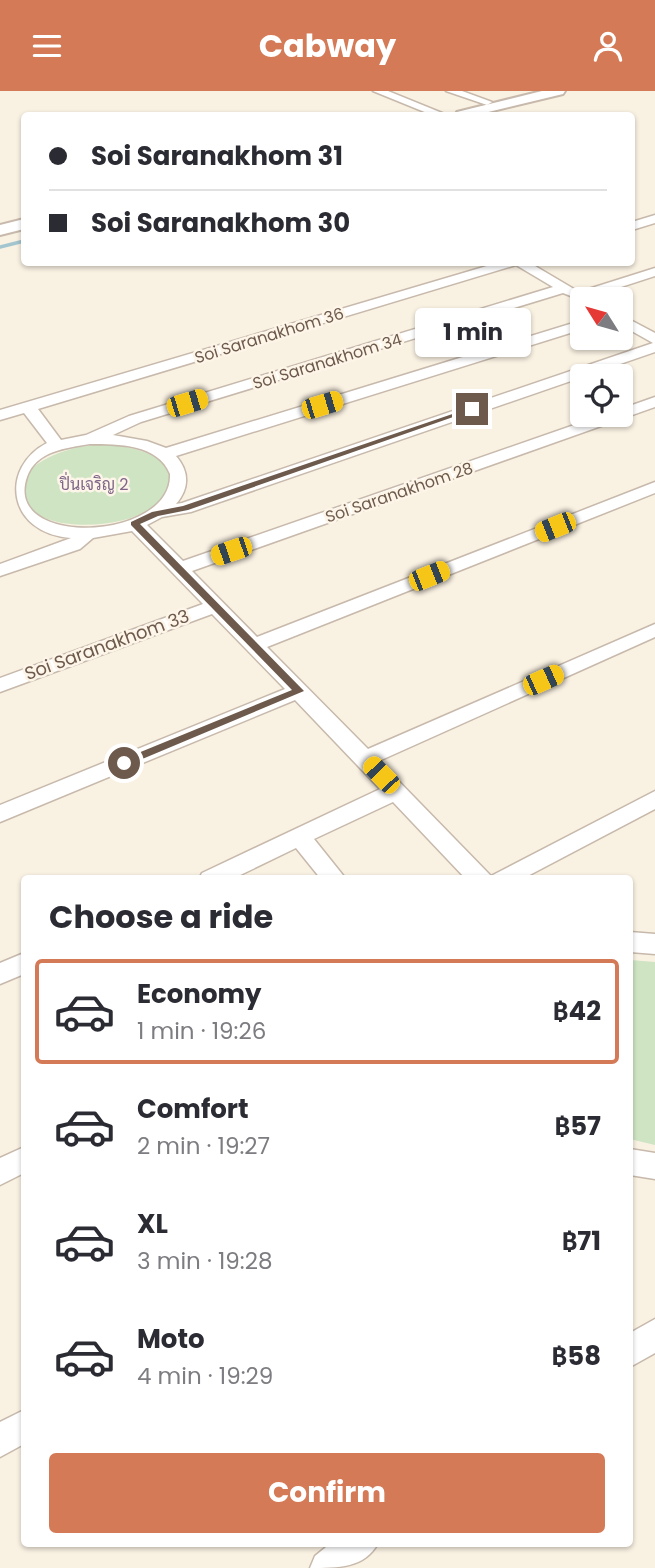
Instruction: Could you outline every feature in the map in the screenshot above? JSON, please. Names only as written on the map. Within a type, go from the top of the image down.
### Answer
[{"type":"street","points":[[378,91],[432,112]]},
{"type":"street","points":[[451,91],[487,109],[558,91]]},
{"type":"street","points":[[487,109],[530,91]]},
{"type":"street","points":[[464,112],[574,95]]},
{"type":"street","points":[[635,225],[655,219]]},
{"type":"street","points":[[0,230],[21,225]]},
{"type":"street","points":[[0,241],[21,236]]},
{"type":"street","name":"Soi Saranakhom 36","points":[[0,415],[500,266]]},
{"type":"street","points":[[525,266],[570,290]]},
{"type":"street","points":[[612,287],[655,272]]},
{"type":"street","name":"Soi Saranakhom 34","points":[[90,439],[135,419],[565,288]]},
{"type":"street","points":[[634,327],[653,338]]},
{"type":"street","points":[[165,454],[570,328]]},
{"type":"street","points":[[155,513],[185,508],[653,338]]},
{"type":"street","name":"Soi Saranakhom 28","points":[[633,410],[655,402]]},
{"type":"street","points":[[28,407],[57,445]]},
{"type":"street","name":"Soi Saranakhom 28","points":[[179,569],[583,427]]},
{"type":"street","points":[[90,439],[132,441],[165,454],[177,468],[179,483],[172,499],[155,513],[135,523],[88,533],[43,528],[6,512],[6,483],[14,470],[29,458],[57,445],[90,439]]},
{"type":"street","points":[[9,461],[29,458]]},
{"type":"street","points":[[254,645],[655,487]]},
{"type":"street","points":[[135,523],[477,875]]},
{"type":"street","points":[[0,571],[74,545],[88,533]]},
{"type":"street","name":"Soi Saranakhom 33","points":[[0,685],[215,606]]},
{"type":"street","points":[[365,759],[655,630]]},
{"type":"street","points":[[0,814],[299,691]]},
{"type":"street","points":[[218,875],[396,791]]},
{"type":"street","points":[[509,875],[655,799]]},
{"type":"street","points":[[299,837],[332,875]]},
{"type":"street","points":[[0,974],[21,964]]},
{"type":"street","points":[[0,1172],[21,1161]]},
{"type":"street","points":[[633,1162],[655,1166]]},
{"type":"street","points":[[633,1350],[655,1334]]},
{"type":"street","points":[[0,1441],[21,1428]]},
{"type":"street","points":[[327,1568],[356,1547]]},
{"type":"green space","points":[[105,444],[141,451],[153,456],[170,471],[171,482],[156,505],[130,518],[82,525],[49,520],[22,501],[26,473],[35,466],[62,452]]},
{"type":"green space","points":[[633,960],[655,962],[655,1145],[633,1140]]},
{"type":"waterway","points":[[0,247],[21,242]]},
{"type":"district","name":"ปิ่นเจริญ 2","points":[[94,484]]},
{"type":"route","points":[[124,763],[299,691],[135,523],[155,513],[185,508],[472,409]]}]
